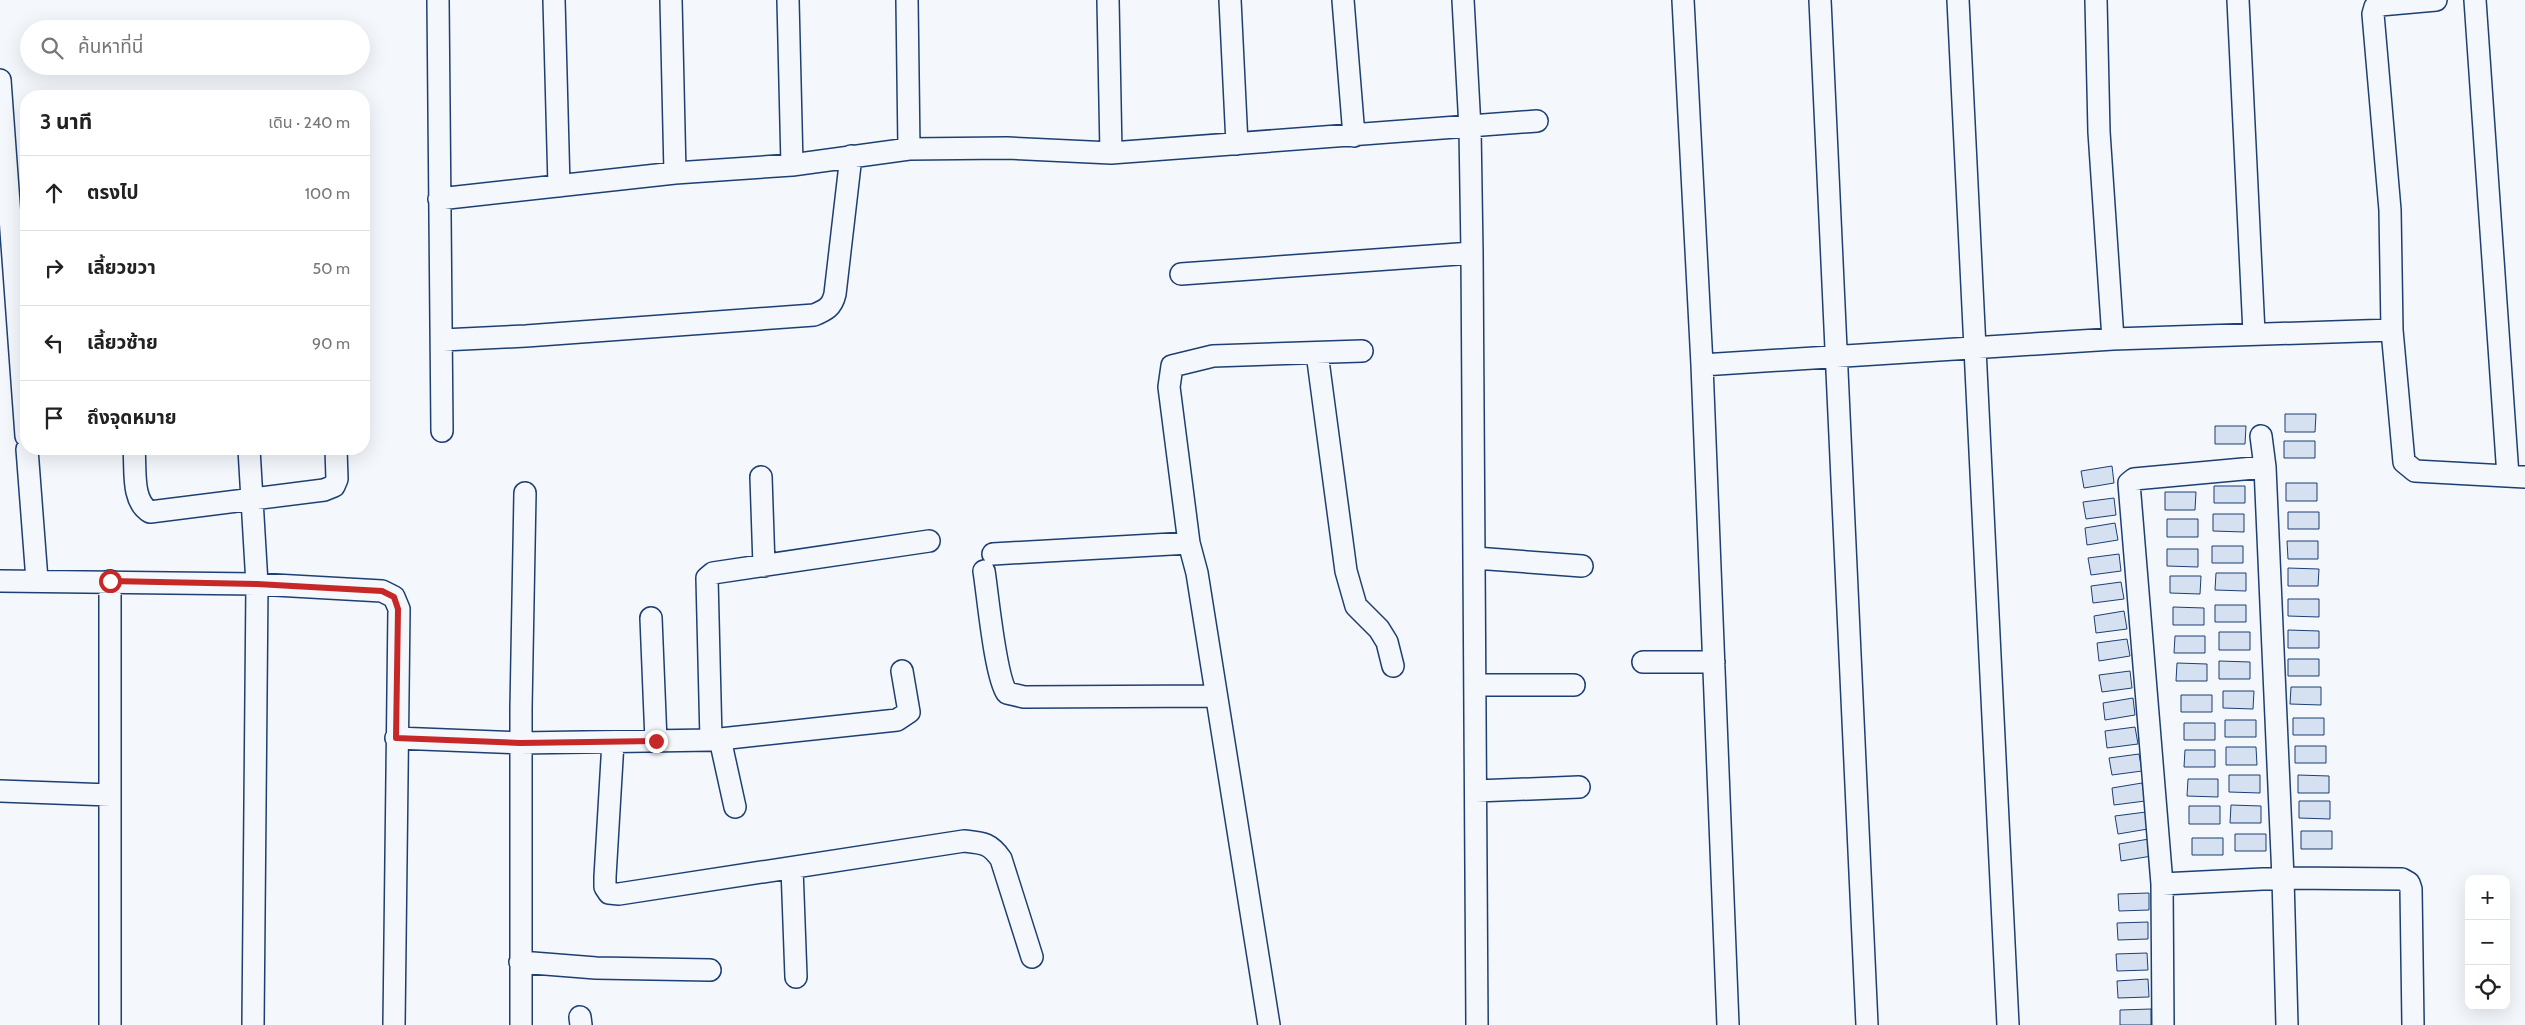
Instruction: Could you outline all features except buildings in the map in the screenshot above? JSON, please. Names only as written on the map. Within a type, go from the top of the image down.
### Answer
[{"type":"street","points":[[438,0],[439,199],[443,340],[442,431]]},
{"type":"street","points":[[554,0],[559,186]]},
{"type":"street","points":[[671,0],[675,173]]},
{"type":"street","points":[[788,0],[792,165]]},
{"type":"street","points":[[906,0],[909,149]]},
{"type":"street","points":[[1108,0],[1111,153]]},
{"type":"street","points":[[1230,0],[1238,144]]},
{"type":"street","points":[[1343,0],[1354,136]]},
{"type":"street","points":[[1463,0],[1470,128],[1472,253],[1477,1025]]},
{"type":"street","points":[[1683,0],[1702,365],[1728,1025]]},
{"type":"street","points":[[1820,0],[1867,1025]]},
{"type":"street","points":[[1958,0],[2008,1025]]},
{"type":"street","points":[[2096,0],[2099,132],[2113,339]]},
{"type":"street","points":[[2238,0],[2254,333]]},
{"type":"street","points":[[2436,0],[2380,5],[2375,8],[2373,14],[2390,210],[2392,330],[2404,462],[2415,471],[2516,476],[2475,0]]},
{"type":"street","points":[[0,80],[20,354]]},
{"type":"street","points":[[439,199],[675,173],[792,165],[909,149],[1007,148],[1111,153],[1470,128],[1537,121]]},
{"type":"street","points":[[443,340],[526,336],[814,315],[825,311],[832,304],[835,294],[851,156]]},
{"type":"street","points":[[1181,274],[1472,253]]},
{"type":"street","points":[[1702,365],[2113,339],[2392,330]]},
{"type":"street","points":[[1268,1025],[1197,573],[1189,543],[1169,387],[1172,366],[1213,356],[1362,351]]},
{"type":"street","points":[[1317,353],[1346,571],[1351,594],[1356,606],[1379,629],[1387,642],[1393,666]]},
{"type":"street","points":[[2261,436],[2265,467],[2283,878],[2287,1025]]},
{"type":"street","points":[[27,455],[37,580]]},
{"type":"street","points":[[134,455],[138,498],[142,507],[150,512],[324,490],[334,486],[336,479],[336,455]]},
{"type":"street","points":[[249,455],[257,584],[253,1025]]},
{"type":"street","points":[[2163,1025],[2162,884],[2129,483],[2134,479],[2265,467]]},
{"type":"street","points":[[761,477],[764,566]]},
{"type":"street","points":[[520,1025],[520,743],[525,494]]},
{"type":"street","points":[[735,807],[716,739],[707,578],[713,574],[929,541]]},
{"type":"street","points":[[1189,543],[989,563],[1002,686],[1007,693],[1024,696],[1216,696]]},
{"type":"street","points":[[1475,558],[1582,566]]},
{"type":"street","points":[[0,581],[257,584],[382,591],[394,597],[398,609],[394,1025]]},
{"type":"street","points":[[110,581],[110,1025]]},
{"type":"street","points":[[651,618],[656,741]]},
{"type":"street","points":[[1643,662],[1714,662]]},
{"type":"street","points":[[396,738],[520,743],[716,739],[897,720],[909,712],[902,671]]},
{"type":"street","points":[[1475,685],[1574,685]]},
{"type":"street","points":[[613,742],[605,877],[605,888],[609,893],[619,894],[964,842],[984,844],[993,848],[1001,859],[1032,957]]},
{"type":"street","points":[[1476,791],[1578,787]]},
{"type":"street","points":[[0,791],[110,794]]},
{"type":"street","points":[[792,868],[796,977]]},
{"type":"street","points":[[2162,884],[2283,878],[2402,879],[2409,883],[2411,889],[2412,1025]]},
{"type":"street","points":[[520,962],[596,968],[710,970]]},
{"type":"route","points":[[110,581],[257,584],[382,591],[394,597],[398,609],[396,738],[520,743],[656,741]]}]
